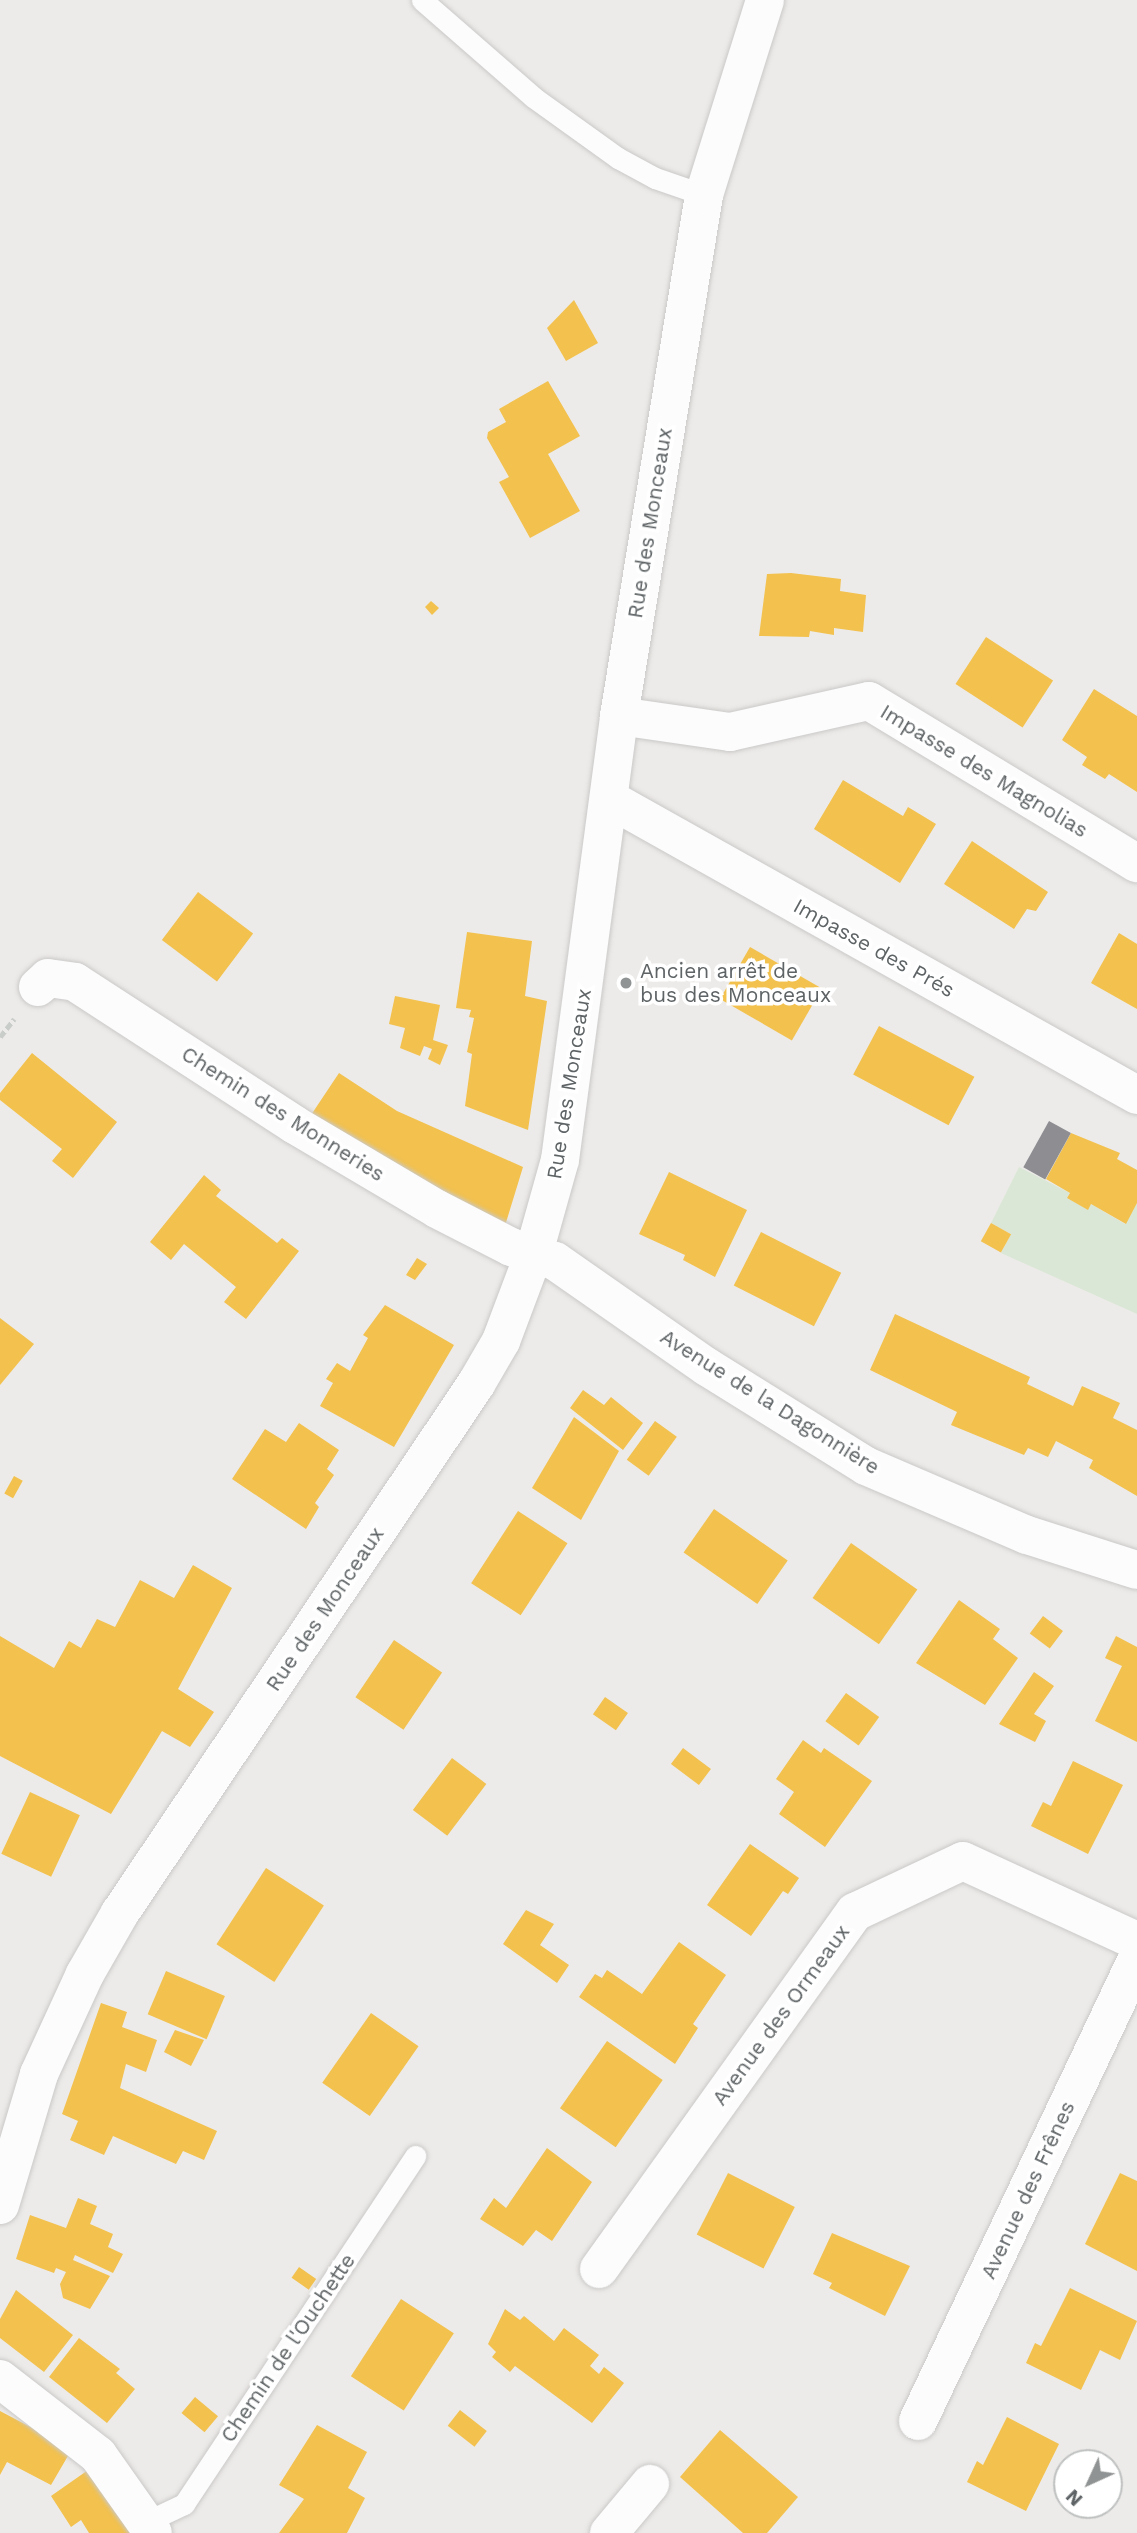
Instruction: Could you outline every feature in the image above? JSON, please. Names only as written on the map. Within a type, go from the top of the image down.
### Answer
[{"type":"street","name":"Rue des Monceaux","points":[[0,2205],[38,2074],[85,1974],[120,1913],[475,1384],[501,1341],[533,1256],[560,1160],[611,800],[619,716],[704,195],[765,0]]},
{"type":"street","name":"Impasse des Magnolias","points":[[619,716],[730,732],[869,701],[1137,863]]},
{"type":"street","name":"Impasse des Prés","points":[[611,800],[1137,1095]]},
{"type":"street","name":"Chemin des Monneries","points":[[38,987],[48,978],[75,982],[295,1125],[437,1209],[533,1256]]},
{"type":"street","name":"Avenue de la Dagonnière","points":[[533,1256],[555,1261],[707,1367],[866,1466],[1027,1535],[1137,1570]]},
{"type":"street","name":"Avenue des Ormeaux","points":[[599,2269],[855,1912],[962,1861],[1137,1941]]},
{"type":"street","name":"Avenue des Frênes","points":[[918,2421],[1137,1959]]},
{"type":"street","name":"Chemin de l'Ouchette","points":[[0,2379],[98,2455],[149,2528]]},
{"type":"street","points":[[610,2533],[650,2484]]},
{"type":"lane","points":[[422,0],[533,97],[618,158],[664,182],[704,195]]},
{"type":"lane","name":"Chemin de l'Ouchette","points":[[149,2528],[184,2504],[415,2156]]},
{"type":"green space","points":[[1019,1167],[1070,1193],[1067,1198],[1087,1209],[1091,1204],[1125,1224],[1137,1203],[1137,1314],[1001,1253],[1011,1234],[991,1223]]},
{"type":"building: Logements","points":[[574,300],[598,343],[566,361],[547,328]]},
{"type":"building: Logements","points":[[548,381],[580,436],[548,454],[580,511],[530,538],[499,482],[509,477],[487,438],[488,432],[506,422],[499,409]]},
{"type":"building: Logements","points":[[791,573],[841,579],[840,591],[866,595],[863,632],[834,628],[834,635],[810,631],[809,637],[759,636],[767,574]]},
{"type":"building: Logements","points":[[431,601],[439,608],[432,615],[425,607]]},
{"type":"building: Logements","points":[[986,637],[1053,681],[1023,728],[956,684]]},
{"type":"building: Logements","points":[[1094,689],[1137,716],[1137,792],[1109,774],[1105,779],[1082,765],[1087,757],[1062,740]]},
{"type":"building: Logements","points":[[843,780],[903,816],[908,807],[936,824],[900,883],[814,829]]},
{"type":"building: Logements","points":[[972,841],[1048,892],[1036,911],[1027,909],[1014,929],[944,884]]},
{"type":"building: Logements","points":[[198,892],[253,934],[217,981],[162,940]]},
{"type":"building: Logements","points":[[467,932],[532,941],[525,996],[547,1001],[528,1130],[465,1106],[472,1054],[467,1052],[474,1018],[469,1017],[471,1010],[456,1008]]},
{"type":"building: Logements","points":[[1119,933],[1137,944],[1137,1009],[1091,983]]},
{"type":"building: Logements","points":[[750,947],[822,988],[792,1040],[720,999]]},
{"type":"building: Logements","points":[[395,996],[440,1005],[433,1040],[448,1045],[440,1065],[428,1059],[432,1049],[424,1046],[420,1056],[400,1048],[405,1028],[389,1024]]},
{"type":"building: Logements","points":[[879,1026],[974,1077],[949,1125],[853,1075]]},
{"type":"building: Logements","points":[[32,1053],[117,1122],[73,1178],[52,1161],[62,1149],[0,1100],[0,1093]]},
{"type":"building: Logements","points":[[339,1073],[397,1111],[523,1167],[504,1229],[311,1115]]},
{"type":"building: Logements","points":[[1071,1133],[1120,1153],[1117,1159],[1137,1170],[1137,1203],[1126,1224],[1091,1204],[1088,1210],[1067,1198],[1070,1193],[1046,1179]]},
{"type":"building: Logements","points":[[669,1172],[747,1210],[715,1277],[683,1260],[685,1255],[639,1234]]},
{"type":"building: Logements","points":[[204,1175],[221,1190],[216,1196],[277,1243],[282,1238],[299,1251],[246,1319],[224,1302],[236,1287],[184,1244],[171,1260],[150,1242]]},
{"type":"building: Logements","points":[[991,1223],[1011,1234],[1001,1253],[981,1241]]},
{"type":"building: Logements","points":[[761,1232],[841,1273],[814,1326],[734,1285]]},
{"type":"building: Logements","points":[[417,1258],[427,1264],[415,1280],[406,1275]]},
{"type":"building: Logements","points":[[385,1305],[454,1345],[394,1447],[320,1406],[333,1383],[326,1379],[337,1363],[350,1371],[368,1338],[363,1335]]},
{"type":"building: Logements","points":[[895,1314],[1030,1377],[1027,1384],[1073,1406],[1082,1386],[1120,1403],[1113,1418],[1137,1430],[1137,1496],[1089,1468],[1093,1460],[1056,1441],[1048,1457],[1028,1448],[1024,1455],[951,1425],[957,1412],[870,1370]]},
{"type":"building: Logements","points":[[0,1318],[34,1344],[0,1385]]},
{"type":"building: Logements","points":[[583,1390],[604,1405],[611,1397],[643,1423],[623,1450],[570,1408]]},
{"type":"building: Logements","points":[[574,1417],[619,1451],[581,1520],[532,1488]]},
{"type":"building: Logements","points":[[655,1421],[677,1437],[649,1476],[627,1460]]},
{"type":"building: Logements","points":[[299,1423],[339,1450],[327,1469],[334,1475],[315,1503],[319,1507],[306,1529],[232,1479],[265,1429],[286,1442]]},
{"type":"building: Logements","points":[[14,1476],[23,1481],[13,1498],[4,1493]]},
{"type":"building: Logements","points":[[714,1509],[788,1561],[757,1604],[684,1552]]},
{"type":"building: Logements","points":[[518,1511],[567,1543],[521,1615],[471,1583]]},
{"type":"building: Logements","points":[[851,1543],[917,1589],[879,1644],[813,1598]]},
{"type":"building: Logements","points":[[193,1565],[232,1588],[178,1689],[214,1712],[190,1747],[162,1731],[111,1814],[0,1756],[0,1636],[54,1668],[69,1641],[81,1648],[97,1619],[115,1627],[140,1580],[174,1598]]},
{"type":"building: Logements","points":[[959,1600],[1000,1629],[993,1639],[1018,1658],[985,1705],[916,1663]]},
{"type":"building: Logements","points":[[1043,1616],[1063,1631],[1050,1649],[1030,1634]]},
{"type":"building: Logements","points":[[1116,1636],[1137,1647],[1137,1742],[1095,1721],[1122,1666],[1105,1658]]},
{"type":"building: Logements","points":[[394,1640],[442,1672],[403,1730],[355,1697]]},
{"type":"building: Logements","points":[[1034,1672],[1054,1686],[1034,1714],[1046,1721],[1035,1742],[999,1724]]},
{"type":"building: Logements","points":[[846,1693],[879,1717],[859,1745],[825,1721]]},
{"type":"building: Logements","points":[[605,1697],[628,1713],[616,1730],[593,1714]]},
{"type":"building: Logements","points":[[803,1740],[821,1753],[824,1748],[872,1781],[825,1847],[779,1814],[794,1792],[776,1779]]},
{"type":"building: Logements","points":[[683,1748],[711,1769],[699,1785],[671,1764]]},
{"type":"building: Logements","points":[[452,1758],[486,1784],[447,1836],[413,1810]]},
{"type":"building: Logements","points":[[1073,1761],[1123,1785],[1088,1854],[1031,1826],[1043,1802],[1051,1806]]},
{"type":"building: Logements","points":[[30,1792],[80,1815],[51,1877],[1,1854]]},
{"type":"building: Logements","points":[[750,1844],[799,1878],[788,1894],[783,1891],[751,1936],[707,1905]]},
{"type":"building: Logements","points":[[266,1868],[324,1906],[274,1982],[216,1944]]},
{"type":"building: Logements","points":[[526,1910],[554,1924],[540,1945],[569,1965],[557,1983],[503,1944]]},
{"type":"building: Logements","points":[[679,1942],[726,1975],[693,2024],[698,2028],[675,2064],[579,1997],[595,1974],[602,1978],[607,1970],[642,1994]]},
{"type":"building: Logements","points":[[166,1971],[225,1996],[207,2039],[148,2014]]},
{"type":"building: Logements","points":[[101,2003],[127,2012],[122,2027],[157,2040],[146,2072],[126,2064],[120,2088],[217,2131],[204,2160],[183,2151],[176,2164],[113,2136],[104,2155],[70,2140],[78,2121],[62,2114]]},
{"type":"building: Logements","points":[[371,2013],[419,2046],[370,2116],[322,2083]]},
{"type":"building: Logements","points":[[175,2030],[204,2040],[191,2066],[164,2052]]},
{"type":"building: Logements","points":[[607,2041],[663,2080],[616,2147],[560,2108]]},
{"type":"building: Logements","points":[[547,2148],[592,2182],[552,2241],[536,2230],[523,2246],[480,2219],[494,2198],[506,2208]]},
{"type":"building: Logements","points":[[728,2173],[795,2207],[764,2269],[697,2234]]},
{"type":"building: Logements","points":[[1120,2173],[1137,2181],[1137,2271],[1085,2244]]},
{"type":"building: Logements","points":[[78,2198],[97,2206],[90,2224],[113,2234],[108,2247],[123,2254],[113,2273],[75,2255],[73,2260],[110,2276],[90,2309],[63,2298],[60,2284],[66,2272],[56,2268],[54,2273],[16,2259],[30,2215],[66,2228]]},
{"type":"building: Logements","points":[[832,2233],[910,2266],[885,2316],[829,2288],[832,2283],[813,2274]]},
{"type":"building: Logements","points":[[299,2267],[316,2279],[309,2290],[292,2278]]},
{"type":"building: Logements","points":[[1070,2288],[1137,2321],[1120,2360],[1100,2350],[1081,2390],[1026,2363],[1035,2343],[1041,2346]]},
{"type":"building: Logements","points":[[16,2290],[73,2335],[44,2372],[0,2338],[0,2319]]},
{"type":"building: Logements","points":[[401,2299],[454,2333],[404,2410],[351,2376]]},
{"type":"building: Logements","points":[[505,2309],[520,2320],[524,2316],[554,2341],[564,2328],[599,2355],[590,2366],[599,2374],[604,2367],[624,2383],[592,2423],[515,2366],[510,2372],[492,2357],[496,2352],[488,2344]]},
{"type":"building: Logements","points":[[79,2338],[120,2369],[116,2373],[135,2389],[107,2423],[49,2377]]},
{"type":"building: Logements","points":[[195,2397],[218,2416],[204,2432],[182,2413]]},
{"type":"building: Logements","points":[[460,2410],[487,2431],[474,2447],[448,2426]]},
{"type":"building: Logements","points":[[0,2411],[72,2449],[51,2485],[7,2462],[0,2475]]},
{"type":"building: Logements","points":[[1007,2417],[1059,2444],[1057,2449],[1053,2449],[1053,2456],[1026,2511],[967,2482],[977,2461],[983,2465]]},
{"type":"building: Logements","points":[[317,2425],[367,2452],[348,2488],[365,2498],[347,2533],[279,2533],[304,2499],[279,2485]]},
{"type":"building: Logements","points":[[720,2430],[798,2497],[767,2533],[743,2533],[680,2477]]},
{"type":"building: Logements","points":[[91,2468],[133,2533],[89,2533],[81,2520],[71,2527],[51,2496]]},
{"type":"building: Industrie","points":[[1049,1121],[1071,1133],[1045,1179],[1023,1167]]},
{"type":"place","name":"Ancien arrêt de bus des Monceaux","points":[[626,983]]}]
